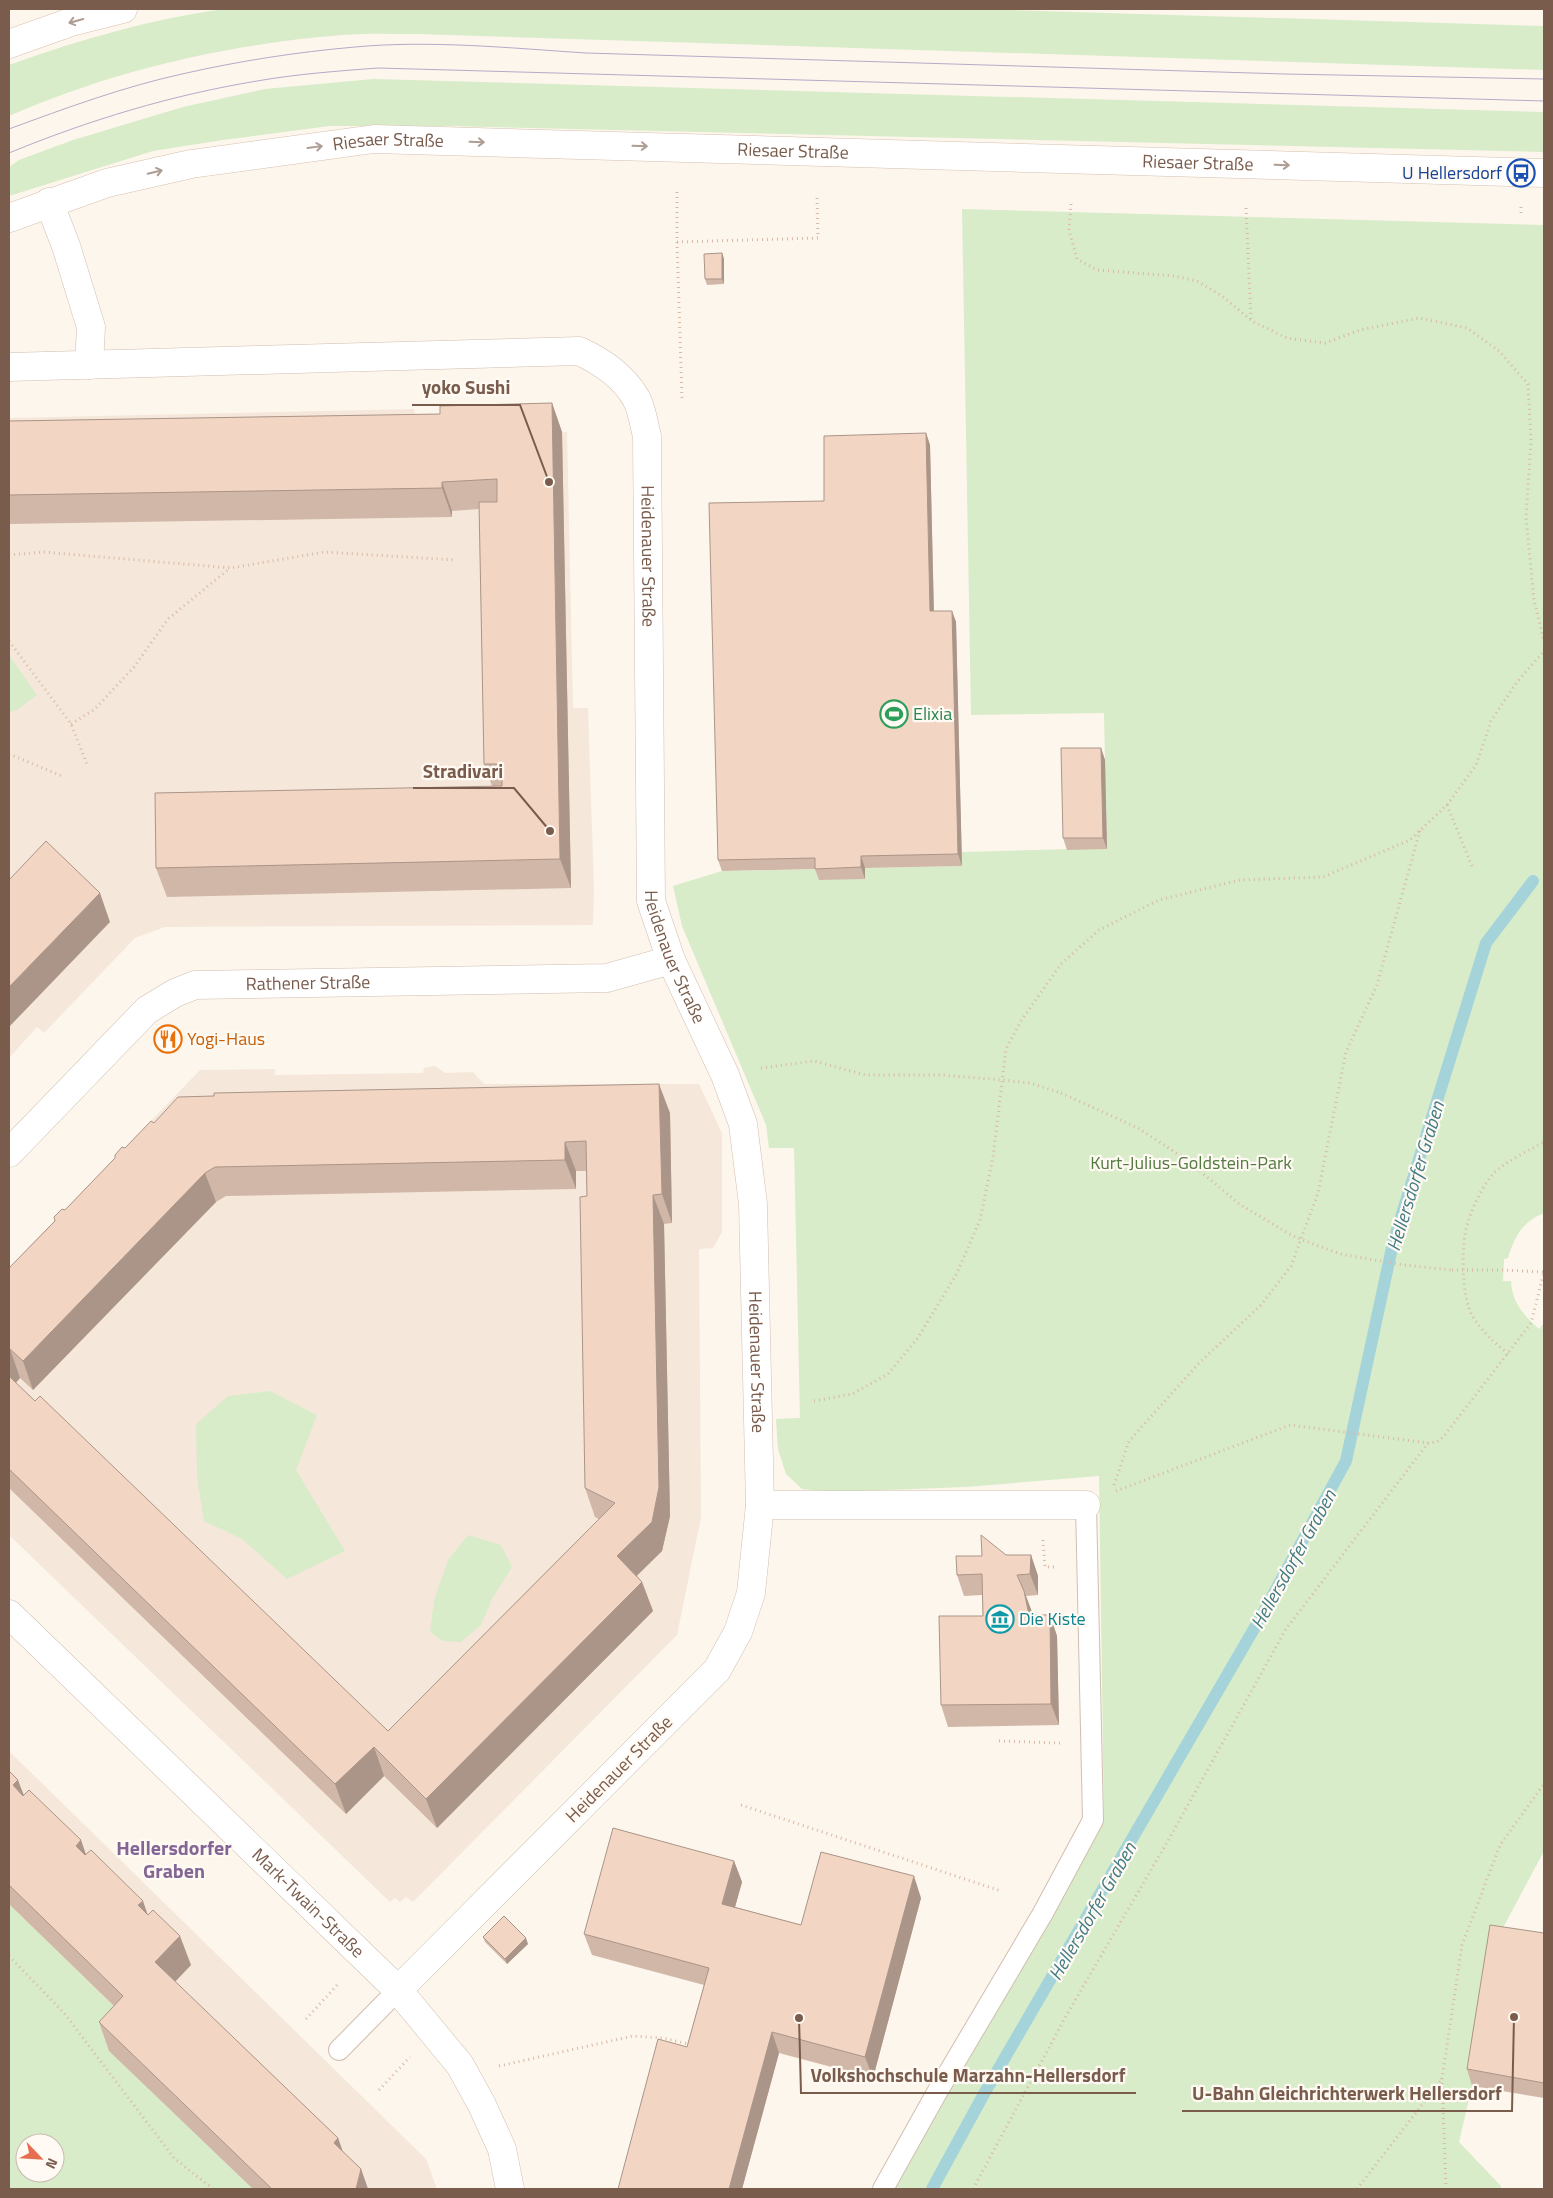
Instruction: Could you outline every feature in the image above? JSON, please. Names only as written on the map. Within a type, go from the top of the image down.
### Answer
[{"type":"street","points":[[9,44],[71,22],[123,9]]},
{"type":"street","name":"Riesaer Straße","points":[[9,218],[49,202],[108,183],[191,164],[374,139],[1544,173]]},
{"type":"street","points":[[9,367],[89,365],[91,327],[66,246],[49,202]]},
{"type":"street","name":"Heidenauer Straße","points":[[89,365],[578,351],[601,361],[625,384],[637,399],[647,436],[651,901],[671,960],[725,1074],[743,1124],[753,1204],[760,1505],[751,1592],[738,1632],[717,1670],[398,1990]]},
{"type":"street","name":"Rathener Straße","points":[[9,1153],[147,1010],[175,992],[195,985],[606,978],[671,960]]},
{"type":"street","points":[[760,1505],[1086,1505]]},
{"type":"street","name":"Mark-Twain-Straße","points":[[9,1614],[398,1990],[460,2065],[502,2149],[510,2189]]},
{"type":"lane","points":[[883,2189],[936,2094],[1043,1913],[1094,1820],[1086,1505]]},
{"type":"lane","points":[[339,2050],[398,1990]]},
{"type":"path","points":[[677,192],[682,399]]},
{"type":"path","points":[[677,242],[818,238],[817,196]]},
{"type":"path","points":[[1071,204],[1069,230],[1078,259],[1097,270],[1174,276],[1197,282],[1222,296],[1252,321],[1287,338],[1325,343],[1360,330],[1418,318],[1466,328],[1499,351],[1528,384],[1531,441],[1526,518],[1534,600],[1544,641]]},
{"type":"path","points":[[1246,208],[1252,321]]},
{"type":"path","points":[[9,555],[43,552],[231,568],[324,552],[456,560]]},
{"type":"path","points":[[71,724],[94,709],[134,667],[168,619],[231,568]]},
{"type":"path","points":[[9,641],[71,724],[87,764]]},
{"type":"path","points":[[814,1401],[852,1394],[888,1374],[917,1339],[956,1275],[980,1220],[993,1157],[1006,1049],[1021,1021],[1061,964],[1099,930],[1159,900],[1240,880],[1323,877],[1410,840],[1447,805],[1476,765],[1492,721],[1517,682],[1544,651]]},
{"type":"path","points":[[9,754],[62,776]]},
{"type":"path","points":[[1447,805],[1472,866]]},
{"type":"path","points":[[725,1074],[814,1061],[865,1075],[940,1076],[1030,1083],[1061,1093],[1138,1128],[1187,1160],[1240,1204],[1295,1237],[1340,1254],[1404,1265],[1452,1270],[1503,1270],[1544,1273],[1531,1322],[1444,1436],[1437,1442],[1428,1443],[1290,1425],[1110,1494],[1129,1441],[1199,1363],[1261,1305],[1291,1266],[1318,1193],[1346,1052],[1377,985],[1421,830]]},
{"type":"path","points":[[1508,1354],[1487,1337],[1471,1314],[1464,1294],[1468,1223],[1478,1200],[1493,1174],[1544,1142]]},
{"type":"path","points":[[973,2189],[1066,2016],[1169,1839],[1286,1629],[1428,1443]]},
{"type":"path","points":[[1041,1505],[1045,1567],[1059,1567],[1060,1575]]},
{"type":"path","points":[[1000,1741],[1065,1743]]},
{"type":"path","points":[[1446,2189],[1442,2079],[1462,1946],[1500,1844],[1544,1784]]},
{"type":"path","points":[[741,1805],[1001,1891]]},
{"type":"path","points":[[9,1956],[64,2013],[174,2158],[213,2189]]},
{"type":"path","points":[[306,2019],[363,1957]]},
{"type":"path","points":[[379,2090],[434,2032]]},
{"type":"path","points":[[465,2074],[633,2036],[663,2038],[700,2047]]},
{"type":"path","points":[[1358,2189],[1442,2079]]},
{"type":"shaded area","points":[[414,409],[417,436],[567,432],[573,708],[588,708],[594,888],[593,925],[165,927],[135,938],[44,1033],[37,1027],[9,1058],[9,418]]},
{"type":"shaded area","points":[[435,1066],[445,1073],[473,1072],[484,1084],[699,1084],[722,1133],[722,1232],[713,1248],[699,1249],[701,1517],[677,1635],[413,1902],[406,1897],[400,1902],[395,1898],[390,1902],[9,1535],[9,1268],[200,1070],[275,1069],[275,1075],[423,1073],[424,1068]]},
{"type":"shaded area","points":[[9,1751],[426,2159],[437,2189],[9,2189]]},
{"type":"green space","points":[[224,9],[974,9],[1544,26],[1544,70],[418,34],[361,34],[300,39],[214,52],[89,85],[9,116],[9,65],[115,31],[169,18]]},
{"type":"green space","points":[[373,79],[1544,112],[1544,152],[448,126],[329,126],[153,151],[9,196],[9,167],[19,160],[73,140],[183,107],[265,89]]},
{"type":"green space","name":"Kurt-Julius-Goldstein-Park","points":[[962,209],[1544,225],[1544,1213],[1530,1220],[1516,1237],[1508,1258],[1504,1259],[1503,1281],[1511,1281],[1516,1302],[1528,1319],[1539,1329],[1544,1323],[1544,1851],[1496,1941],[1472,2086],[1459,2142],[1501,2186],[1501,2189],[894,2189],[1104,1821],[1099,1476],[966,1487],[834,1492],[802,1489],[786,1474],[778,1449],[776,1419],[800,1418],[794,1148],[769,1148],[766,1125],[682,926],[673,886],[722,871],[962,866],[962,852],[1107,848],[1104,713],[971,715]]},
{"type":"green space","points":[[9,655],[37,695],[17,710],[9,712]]},
{"type":"green space","points":[[270,1391],[317,1415],[296,1470],[345,1551],[287,1579],[242,1539],[204,1521],[197,1477],[196,1424],[228,1396]]},
{"type":"green space","points":[[468,1535],[501,1545],[512,1567],[492,1599],[481,1625],[461,1642],[443,1641],[430,1632],[434,1600],[448,1560]]},
{"type":"green space","points":[[9,1904],[133,2025],[110,2051],[253,2189],[9,2189]]},
{"type":"building","points":[[722,253],[722,279],[705,279],[704,254]]},
{"type":"building","points":[[552,403],[560,859],[156,868],[155,793],[502,786],[502,764],[484,764],[479,502],[497,502],[497,479],[442,482],[442,488],[9,495],[9,421],[440,414],[440,406]]},
{"type":"building","points":[[926,433],[930,611],[952,611],[958,854],[861,856],[861,867],[815,869],[815,858],[718,860],[709,503],[824,501],[824,436]]},
{"type":"building","points":[[1061,748],[1101,748],[1103,838],[1063,838]]},
{"type":"building","points":[[46,841],[100,893],[9,987],[9,880]]},
{"type":"building","points":[[659,1084],[662,1194],[653,1195],[659,1487],[652,1522],[617,1556],[642,1582],[426,1799],[374,1747],[335,1784],[9,1469],[9,1376],[35,1401],[40,1396],[388,1731],[615,1503],[585,1488],[580,1197],[587,1196],[586,1141],[565,1142],[565,1160],[215,1167],[205,1173],[23,1361],[9,1350],[9,1268],[55,1221],[54,1217],[62,1209],[65,1210],[115,1158],[115,1155],[122,1147],[125,1148],[151,1121],[154,1123],[178,1097],[214,1096],[214,1093]]},
{"type":"building","name":"Die Kiste","points":[[981,1535],[1006,1555],[1031,1555],[1030,1574],[1017,1575],[1024,1591],[1029,1615],[1050,1615],[1051,1704],[941,1705],[939,1616],[983,1616],[982,1574],[957,1575],[956,1556],[982,1556]]},
{"type":"building","points":[[9,1771],[18,1780],[13,1785],[23,1796],[29,1790],[81,1840],[76,1846],[85,1855],[91,1850],[143,1901],[138,1905],[148,1915],[153,1910],[180,1936],[155,1962],[338,2138],[334,2143],[361,2169],[356,2189],[272,2189],[99,2022],[123,1996],[9,1885]]},
{"type":"building","points":[[613,1828],[734,1861],[722,1904],[801,1925],[821,1852],[914,1876],[865,2057],[772,2032],[729,2189],[618,2189],[658,2039],[687,2047],[709,1968],[584,1934]]},
{"type":"building","points":[[504,1916],[526,1938],[505,1959],[483,1937]]},
{"type":"building","points":[[1490,1925],[1544,1933],[1544,2083],[1467,2069]]},
{"type":"waterway","name":"Hellersdorfer Graben","points":[[932,2189],[985,2092],[1262,1615],[1346,1461],[1393,1243],[1486,943],[1533,881]]},
{"type":"tram line","points":[[9,129],[116,92],[182,74],[290,54],[412,44],[586,53],[1285,74],[1544,79]]},
{"type":"tram line","points":[[9,153],[100,119],[162,101],[287,76],[378,68],[1544,101]]},
{"type":"place","name":"U Hellersdorf","points":[[1521,173]]},
{"type":"place","name":"yoko Sushi","points":[[549,482]]},
{"type":"place","name":"Elixia","points":[[894,714]]},
{"type":"place","name":"Stradivari","points":[[550,831]]},
{"type":"place","name":"Yogi-Haus","points":[[168,1039]]},
{"type":"place","name":"Die Kiste","points":[[1000,1619]]},
{"type":"place","name":"U-Bahn Gleichrichterwerk Hellersdorf","points":[[1514,2017]]},
{"type":"place","name":"Volkshochschule Marzahn-Hellersdorf","points":[[799,2018]]},
{"type":"district","name":"Hellersdorfer Graben","points":[[174,1860]]}]
